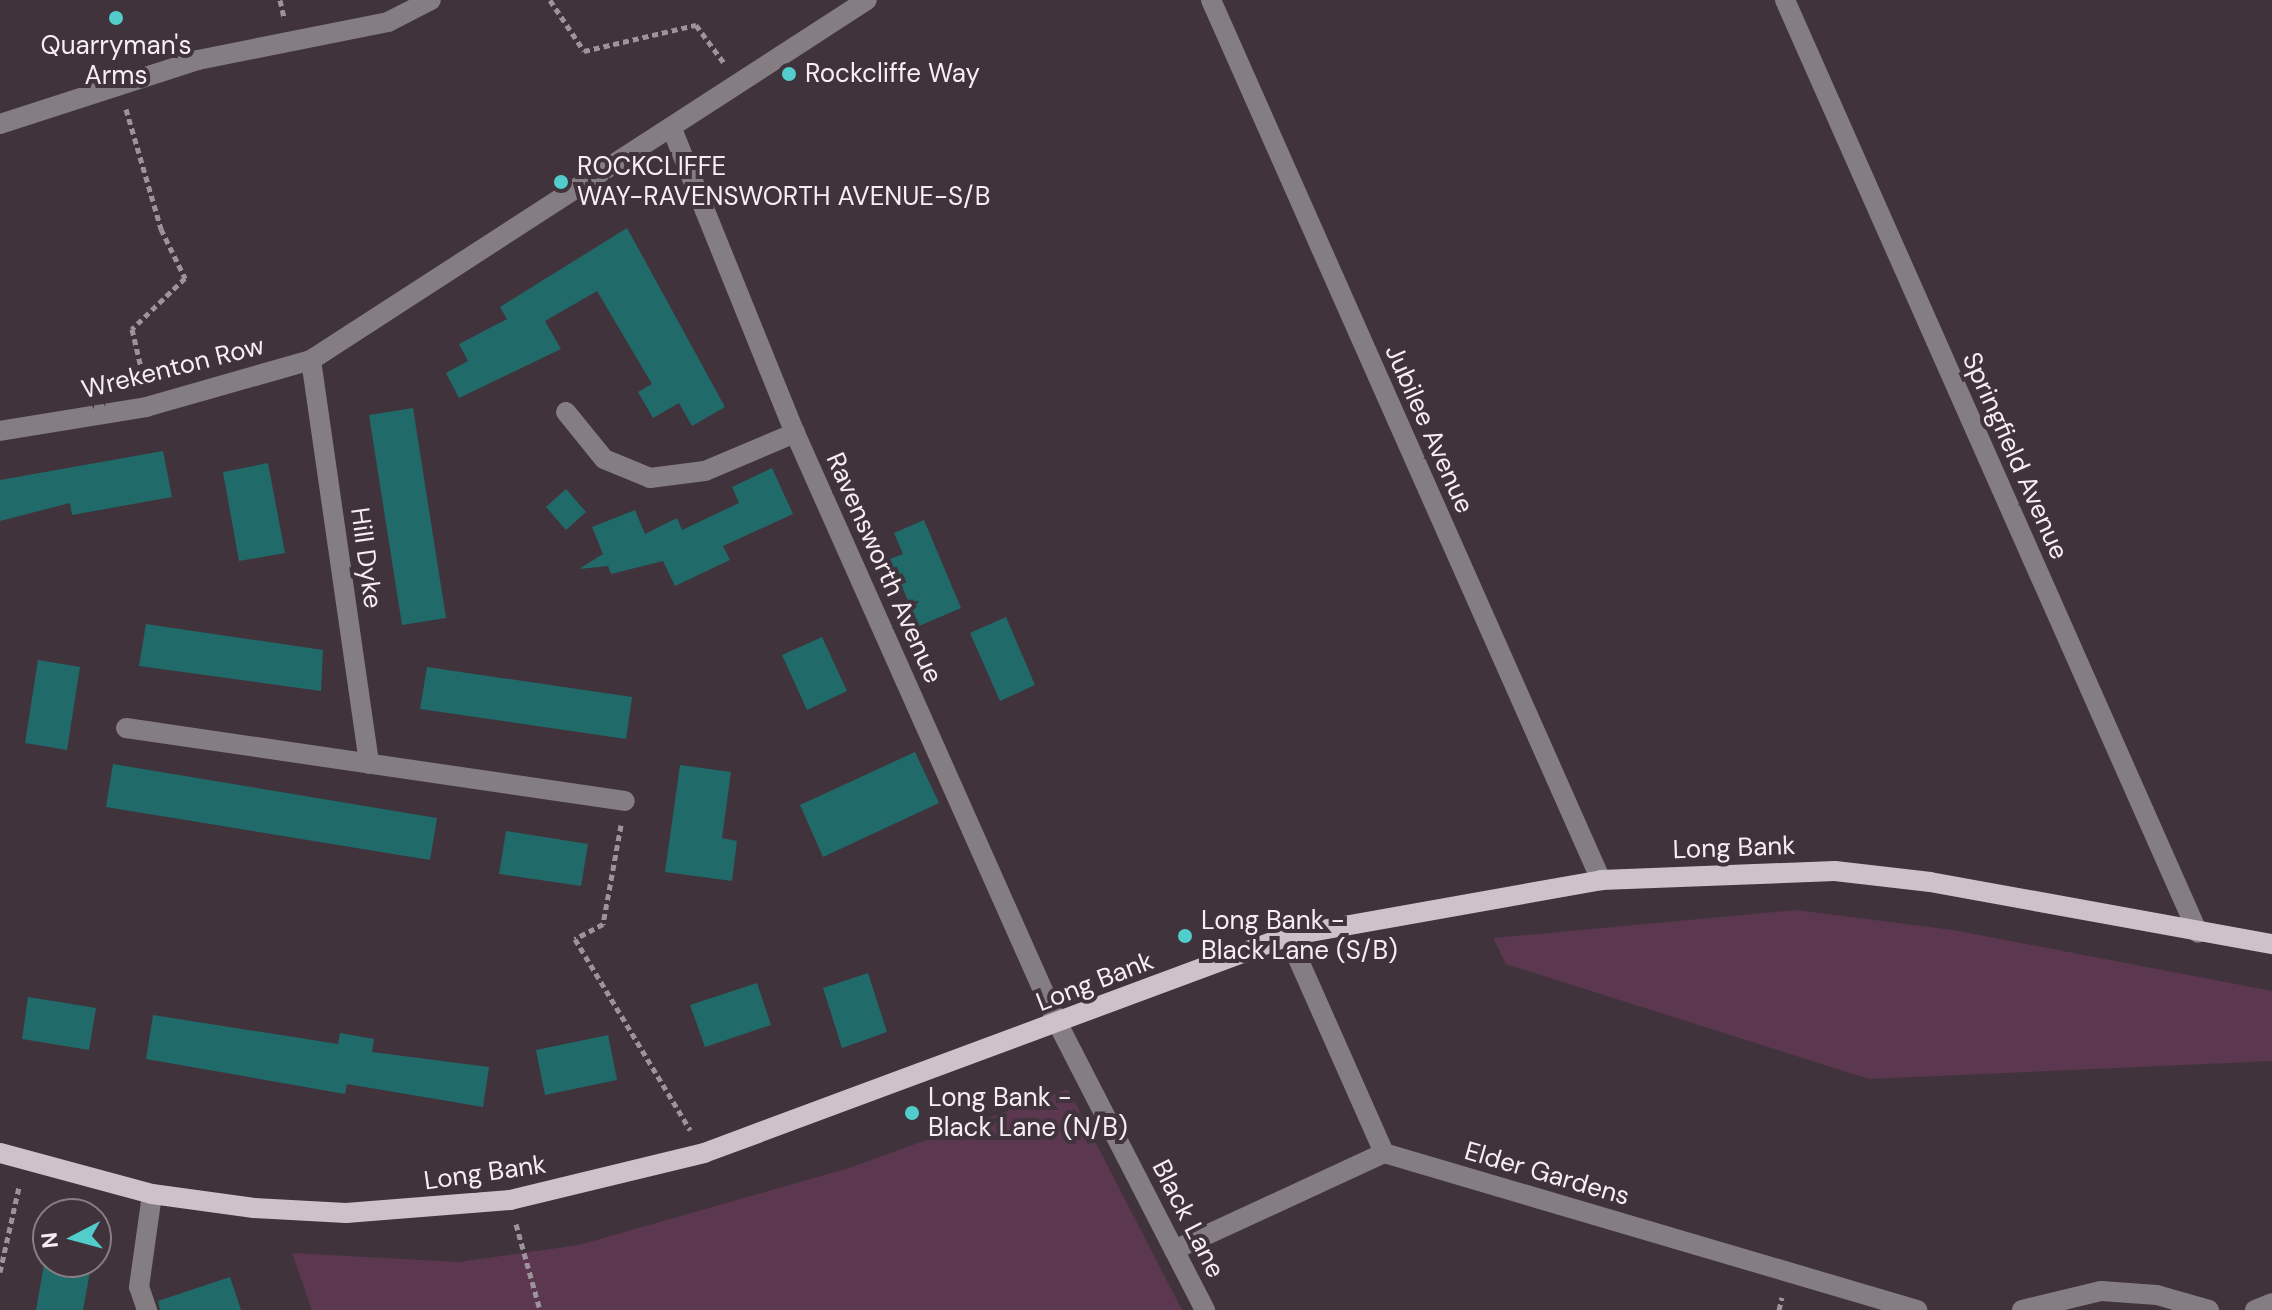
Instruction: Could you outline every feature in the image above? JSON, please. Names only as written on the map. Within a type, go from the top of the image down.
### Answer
[{"type":"main road","name":"Long Bank","points":[[0,1153],[152,1194],[346,1213],[510,1200],[704,1153],[1288,936],[1601,880],[1835,871],[1930,882],[2272,944]]},
{"type":"street","points":[[0,124],[118,81],[198,60],[388,22],[431,0]]},
{"type":"street","points":[[311,360],[867,0]]},
{"type":"street","name":"Jubilee Avenue","points":[[1211,0],[1601,880]]},
{"type":"street","name":"Springfield Avenue","points":[[1785,0],[2198,933]]},
{"type":"street","name":"Ravensworth Avenue","points":[[672,129],[795,433],[1058,1024]]},
{"type":"street","name":"Wrekenton Row","points":[[0,431],[146,407],[311,360]]},
{"type":"street","name":"Hill Dyke","points":[[311,360],[369,764]]},
{"type":"street","points":[[566,412],[604,459],[650,478],[705,471],[795,433]]},
{"type":"street","points":[[126,728],[625,801]]},
{"type":"street","points":[[1174,1250],[1384,1153],[1288,936]]},
{"type":"street","name":"Black Lane","points":[[1058,1024],[1205,1310]]},
{"type":"street","name":"Elder Gardens","points":[[1384,1153],[1917,1310]]},
{"type":"street","points":[[147,1310],[139,1287],[152,1194]]},
{"type":"street","points":[[2022,1310],[2101,1291],[2157,1295],[2209,1310]]},
{"type":"street","points":[[2255,1310],[2272,1303]]},
{"type":"path","points":[[550,0],[584,51],[696,25],[740,84]]},
{"type":"path","points":[[118,81],[161,229],[185,278],[132,329],[144,380]]},
{"type":"path","points":[[625,801],[603,924],[575,939],[704,1153]]},
{"type":"path","points":[[0,1272],[24,1161]]},
{"type":"path","points":[[510,1200],[540,1310]]},
{"type":"shaded area","points":[[1796,910],[1953,930],[2272,991],[2272,1061],[1869,1079],[1506,964],[1493,938]]},
{"type":"shaded area","points":[[1068,1089],[1182,1310],[312,1310],[292,1253],[459,1262],[579,1245],[849,1168]]},
{"type":"building","points":[[627,228],[725,407],[692,426],[679,403],[653,418],[638,392],[652,384],[597,291],[545,321],[561,349],[459,398],[446,373],[468,361],[459,344],[507,319],[500,307]]},
{"type":"building","points":[[413,408],[446,618],[402,625],[369,415]]},
{"type":"building","points":[[163,451],[172,497],[72,515],[70,503],[0,521],[0,480]]},
{"type":"building","points":[[268,463],[285,553],[239,561],[223,472]]},
{"type":"building","points":[[772,468],[793,514],[723,546],[730,560],[675,586],[663,561],[611,574],[608,566],[579,569],[603,554],[592,527],[635,510],[645,534],[677,518],[682,530],[739,503],[732,487]]},
{"type":"building","points":[[566,489],[586,512],[566,530],[546,507]]},
{"type":"building","points":[[924,520],[961,608],[919,626],[890,559],[903,554],[894,533]]},
{"type":"building","points":[[1006,617],[1035,685],[1000,701],[970,633]]},
{"type":"building","points":[[146,624],[323,650],[321,691],[139,666]]},
{"type":"building","points":[[822,637],[847,691],[807,710],[782,655]]},
{"type":"building","points":[[38,660],[80,667],[67,750],[25,743]]},
{"type":"building","points":[[427,667],[632,697],[626,739],[420,709]]},
{"type":"building","points":[[915,752],[939,803],[823,857],[800,805]]},
{"type":"building","points":[[113,764],[437,818],[430,860],[106,807]]},
{"type":"building","points":[[680,765],[731,772],[722,838],[737,841],[732,881],[665,872]]},
{"type":"building","points":[[506,831],[588,844],[581,886],[499,874]]},
{"type":"building","points":[[868,973],[887,1032],[842,1048],[823,988]]},
{"type":"building","points":[[757,983],[771,1025],[705,1047],[690,1005]]},
{"type":"building","points":[[28,997],[96,1008],[89,1050],[22,1039]]},
{"type":"building","points":[[153,1015],[338,1044],[340,1033],[374,1039],[372,1052],[489,1067],[483,1107],[347,1084],[345,1094],[146,1059]]},
{"type":"building","points":[[608,1035],[617,1080],[545,1095],[536,1050]]},
{"type":"building","points":[[230,1277],[241,1310],[160,1310],[158,1301]]},
{"type":"building","points":[[42,1278],[89,1278],[83,1310],[36,1310]]},
{"type":"place","name":"Quarryman's Arms","points":[[116,18]]},
{"type":"place","name":"Rockcliffe Way","points":[[789,74]]},
{"type":"place","name":"ROCKCLIFFE WAY-RAVENSWORTH AVENUE-S/B","points":[[561,182]]},
{"type":"place","name":"Long Bank - Black Lane (S/B)","points":[[1185,936]]},
{"type":"place","name":"Long Bank - Black Lane (N/B)","points":[[912,1113]]}]
